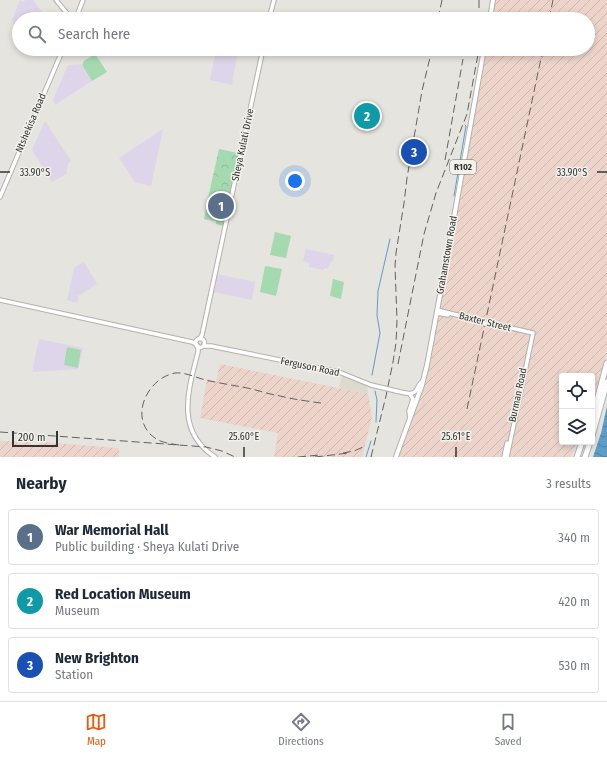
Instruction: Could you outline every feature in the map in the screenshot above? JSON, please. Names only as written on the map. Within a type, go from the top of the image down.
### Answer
[{"type":"highway","points":[[595,409],[607,363]]},
{"type":"highway","points":[[595,425],[607,382]]},
{"type":"highway","points":[[594,409],[597,401]]},
{"type":"highway","points":[[577,457],[583,445]]},
{"type":"highway","points":[[580,457],[583,445]]},
{"type":"highway","points":[[585,457],[589,445]]},
{"type":"main road","points":[[491,12],[493,0]]},
{"type":"main road","name":"Grahamstown Road","points":[[396,457],[423,381],[427,365],[483,56]]},
{"type":"street","points":[[54,0],[67,12]]},
{"type":"street","points":[[76,12],[83,0]]},
{"type":"street","points":[[271,12],[274,0]]},
{"type":"street","name":"Ntshekisa Road","points":[[0,198],[60,56]]},
{"type":"street","name":"Sheya Kulati Drive","points":[[215,457],[203,447],[197,439],[188,416],[188,399],[261,56]]},
{"type":"street","points":[[0,300],[200,342]]},
{"type":"street","name":"Baxter Street","points":[[437,311],[532,334]]},
{"type":"street","name":"Burman Road","points":[[505,457],[532,334]]},
{"type":"street","name":"Ferguson Road","points":[[200,342],[209,346],[339,372],[371,385],[409,394]]},
{"type":"street","points":[[410,418],[409,411],[413,399],[409,394],[415,392],[419,384],[423,381]]},
{"type":"shaded area","points":[[20,0],[24,2],[25,0],[33,0],[42,12],[15,12]]},
{"type":"shaded area","points":[[495,0],[607,0],[607,351],[595,396],[595,373],[559,373],[559,445],[576,445],[571,457],[397,457],[425,378],[485,56],[595,56],[595,12],[493,12]]},
{"type":"shaded area","points":[[215,56],[237,56],[232,85],[210,80]]},
{"type":"shaded area","points":[[81,64],[92,81],[55,105],[53,100],[68,65]]},
{"type":"shaded area","points":[[45,121],[71,161],[68,163],[66,174],[52,182],[32,150]]},
{"type":"shaded area","points":[[163,129],[151,186],[135,182],[119,158]]},
{"type":"shaded area","points":[[306,249],[334,255],[333,261],[331,261],[328,269],[324,268],[324,270],[309,267],[309,263],[303,261]]},
{"type":"shaded area","points":[[84,262],[97,284],[78,296],[77,303],[67,300],[74,268]]},
{"type":"shaded area","points":[[217,274],[255,282],[252,300],[214,292]]},
{"type":"shaded area","points":[[39,339],[83,348],[78,369],[32,372]]},
{"type":"shaded area","points":[[220,364],[368,394],[372,417],[362,457],[274,457],[278,433],[200,418],[207,379],[216,381]]},
{"type":"shaded area","points":[[342,376],[367,385],[368,394],[339,388]]},
{"type":"shaded area","points":[[0,441],[30,442],[34,446],[43,442],[117,448],[119,449],[119,457],[0,457]]},
{"type":"green space","points":[[92,56],[96,56],[107,72],[92,81],[82,65],[84,61]]},
{"type":"green space","points":[[219,149],[238,153],[228,203],[208,198]]},
{"type":"green space","points":[[206,209],[226,213],[223,226],[216,224],[216,221],[204,219]]},
{"type":"green space","points":[[275,232],[291,236],[286,258],[270,255]]},
{"type":"green space","points":[[265,266],[282,269],[276,296],[260,292]]},
{"type":"green space","points":[[333,279],[344,282],[341,299],[330,296]]},
{"type":"green space","points":[[67,347],[81,350],[78,368],[64,365]]},
{"type":"water","points":[[607,406],[607,457],[593,457],[601,433]]},
{"type":"waterway","points":[[454,196],[465,125]]},
{"type":"waterway","points":[[372,375],[380,333],[377,315],[378,291],[390,239]]},
{"type":"waterway","points":[[375,391],[377,400],[376,422]]},
{"type":"waterway","points":[[366,457],[371,441]]},
{"type":"railway","points":[[439,12],[442,0]]},
{"type":"railway","points":[[479,0],[479,12]]},
{"type":"railway","points":[[550,12],[553,0]]},
{"type":"railway","points":[[371,457],[386,396],[396,343],[396,253],[422,91],[430,56]]},
{"type":"railway","points":[[398,364],[424,234],[436,193],[467,114],[478,56]]},
{"type":"railway","points":[[467,409],[542,56]]},
{"type":"railway","points":[[445,160],[463,59]]},
{"type":"railway","points":[[179,445],[160,441],[151,435],[146,429],[142,415],[142,408],[147,394],[157,382],[171,374],[179,373],[287,398],[321,403]]},
{"type":"railway","points":[[0,432],[206,447],[222,451],[235,457]]},
{"type":"railway","points":[[343,453],[354,451],[363,447]]},
{"type":"railway","points":[[315,457],[349,453]]},
{"type":"railway","points":[[298,457],[320,455]]},
{"type":"place","name":"Red Location Museum","points":[[367,116]]},
{"type":"place","name":"New Brighton","points":[[414,152]]},
{"type":"place","name":"War Memorial Hall","points":[[221,206]]}]
